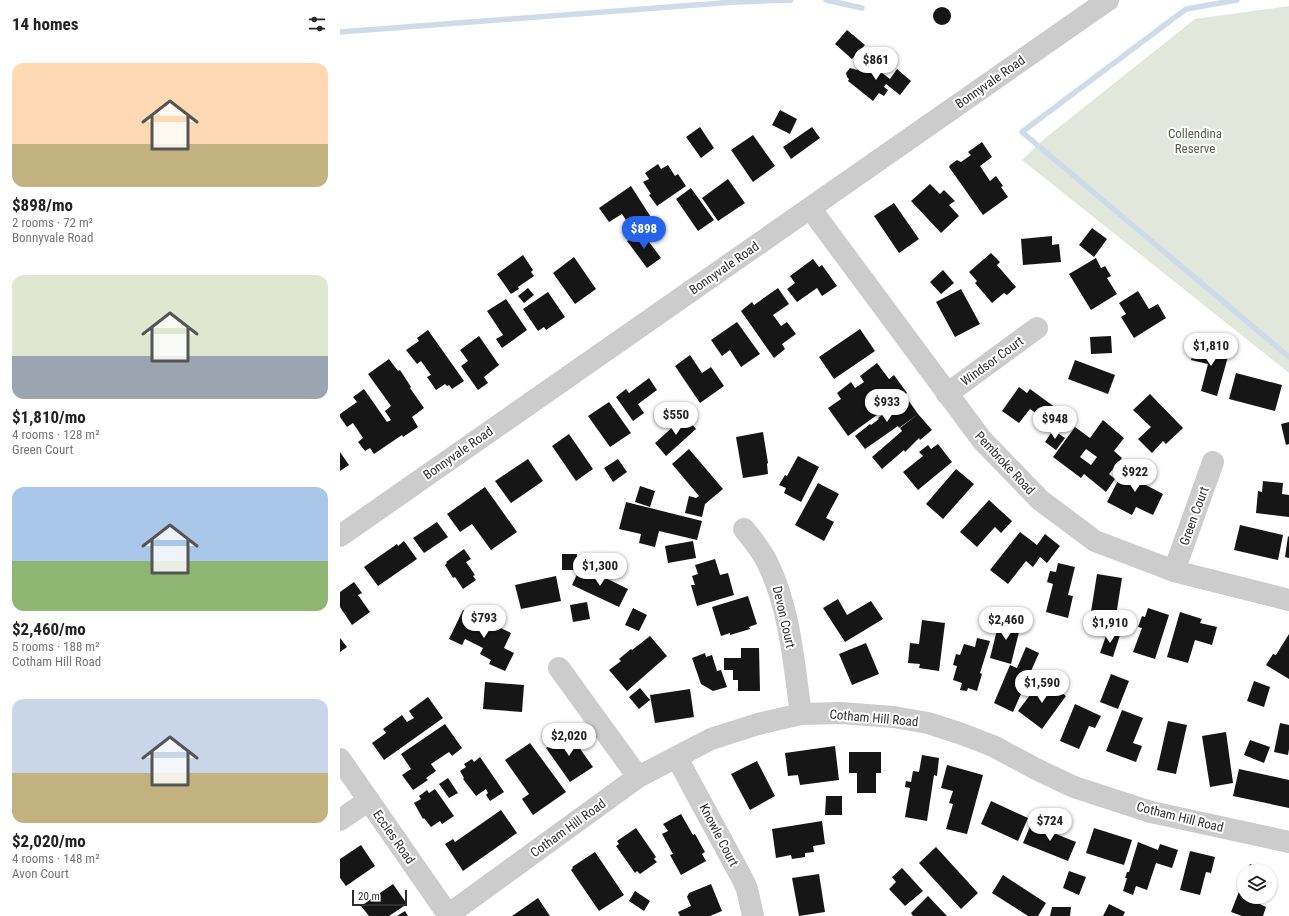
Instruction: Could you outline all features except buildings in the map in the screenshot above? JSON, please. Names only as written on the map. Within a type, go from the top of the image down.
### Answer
[{"type":"street","name":"Bonnyvale Road","points":[[340,536],[1108,0]]},
{"type":"street","name":"Pembroke Road","points":[[810,208],[982,440],[1040,500],[1095,541],[1174,571],[1289,600]]},
{"type":"street","name":"Windsor Court","points":[[947,394],[1037,328]]},
{"type":"street","name":"Green Court","points":[[1174,571],[1213,462]]},
{"type":"street","name":"Devon Court","points":[[744,529],[758,547],[768,564],[776,583],[789,633],[801,714]]},
{"type":"street","points":[[559,668],[638,777]]},
{"type":"street","name":"Cotham Hill Road","points":[[449,916],[638,777],[711,739],[758,724],[801,714],[841,712],[894,717],[928,723],[993,746],[1036,769],[1074,786],[1152,812],[1289,842]]},
{"type":"street","name":"Knowle Court","points":[[677,758],[742,878],[747,889],[754,916]]},
{"type":"street","name":"Eccles Road","points":[[340,759],[449,916]]},
{"type":"street","points":[[340,820],[369,800]]},
{"type":"green space","name":"Collendina Reserve","points":[[1289,6],[1289,373],[1022,160],[1044,139],[1195,19]]},
{"type":"waterway","points":[[340,32],[735,2],[791,0]]},
{"type":"waterway","points":[[826,0],[862,8]]},
{"type":"waterway","points":[[1237,0],[1186,9],[1022,132],[1289,357]]}]
